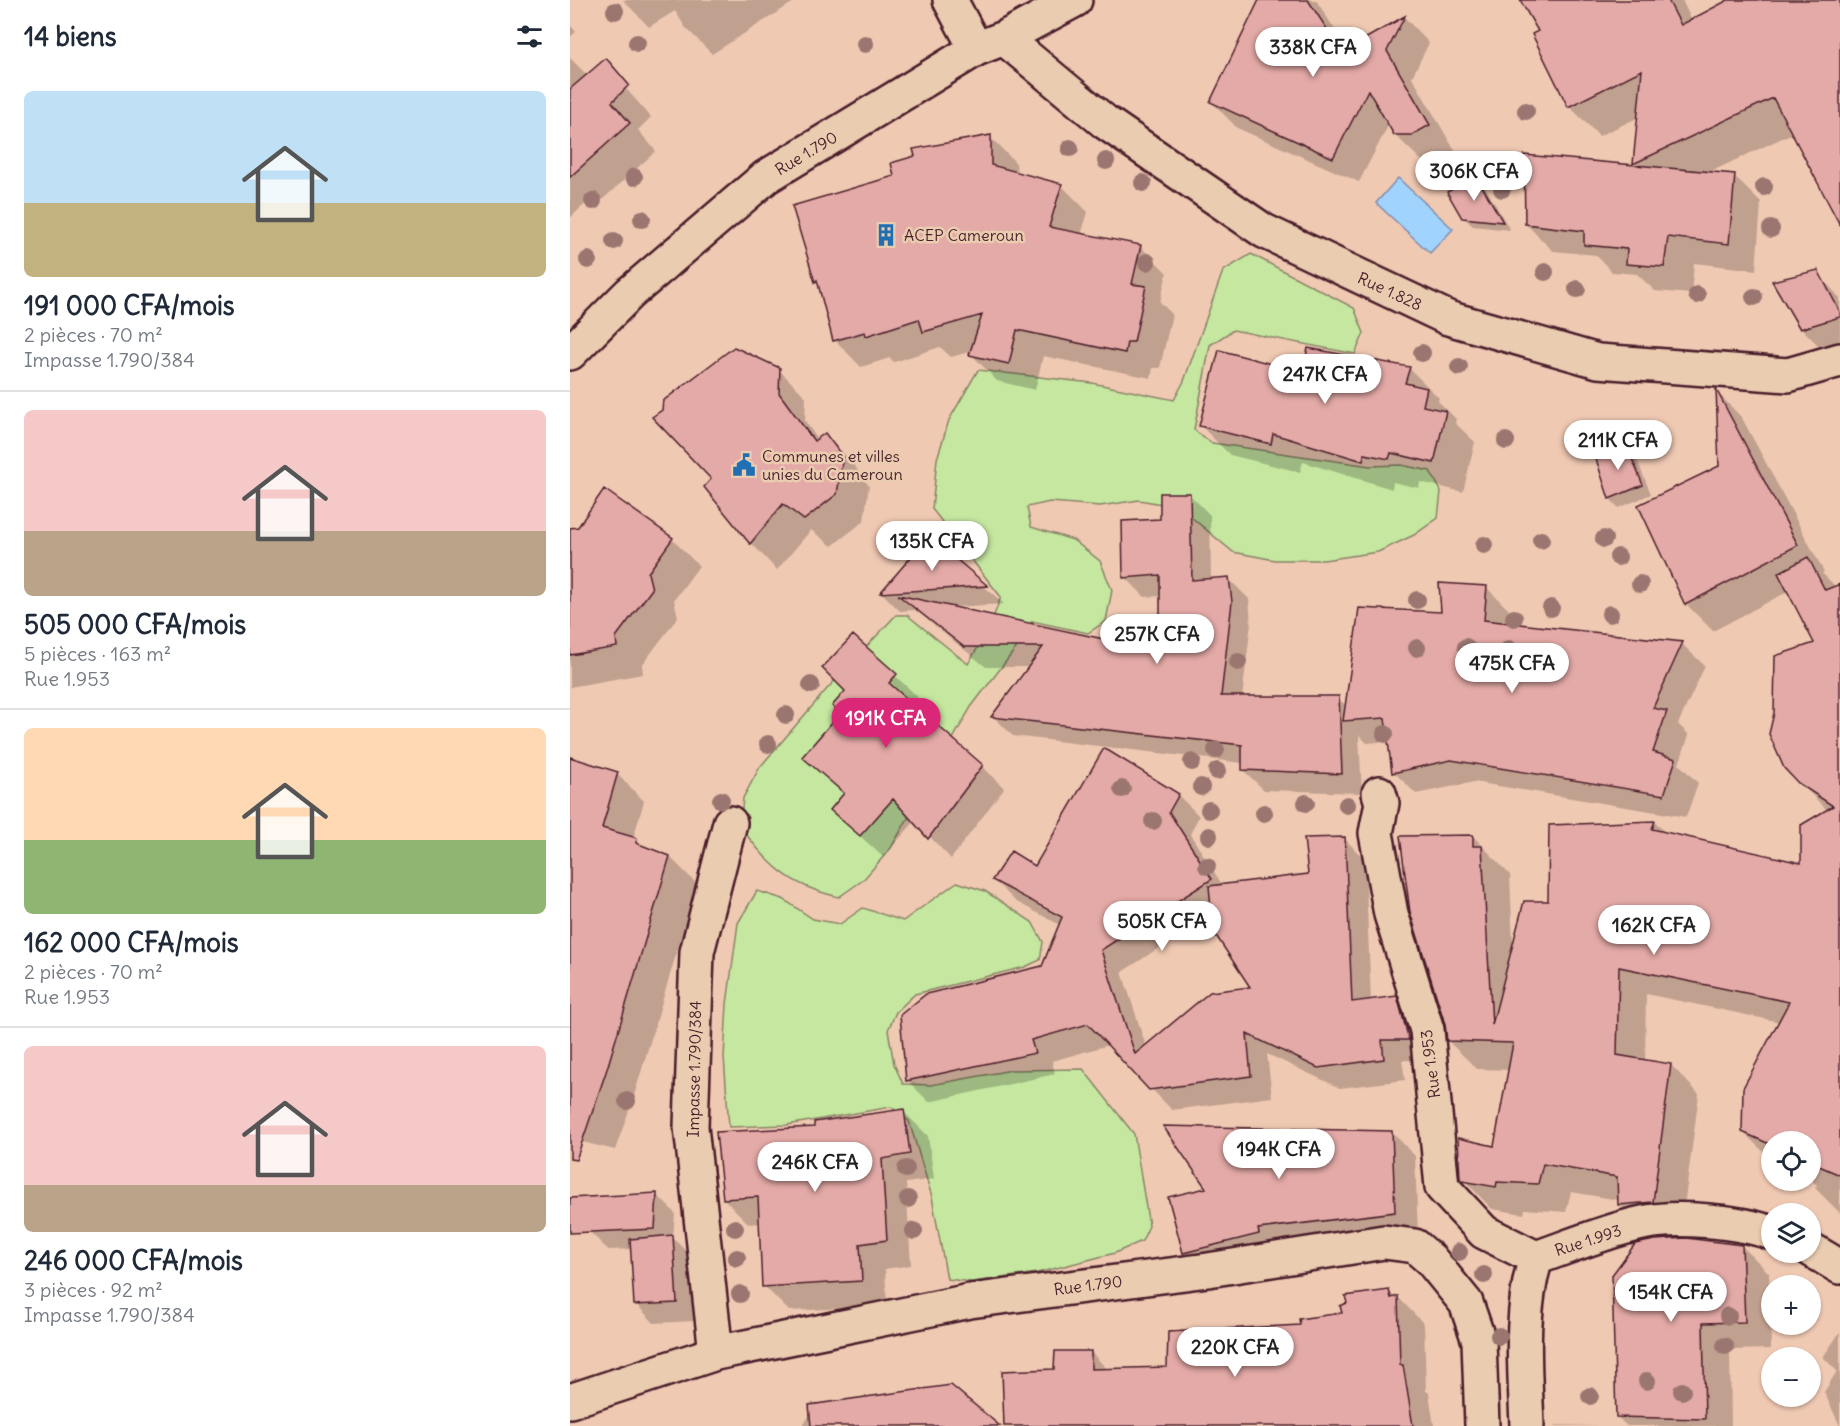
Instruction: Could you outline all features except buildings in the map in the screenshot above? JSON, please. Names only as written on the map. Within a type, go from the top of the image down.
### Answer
[{"type":"street","points":[[950,0],[990,43]]},
{"type":"street","name":"Rue 1.790","points":[[570,352],[630,293],[766,177],[990,43],[1075,0]]},
{"type":"street","name":"Rue 1.828","points":[[990,43],[1264,231],[1448,318],[1598,361],[1788,375],[1840,360]]},
{"type":"street","name":"Rue 1.953","points":[[1379,793],[1382,803],[1376,833],[1391,914],[1427,1030],[1442,1187],[1484,1232],[1536,1257]]},
{"type":"street","name":"Impasse 1.790/384","points":[[716,1353],[691,1127],[697,952],[730,823]]},
{"type":"street","name":"Rue 1.993","points":[[1527,1426],[1524,1351],[1529,1280],[1536,1257],[1639,1223],[1679,1220],[1726,1222],[1761,1229]]},
{"type":"street","name":"Rue 1.790","points":[[570,1401],[716,1353],[970,1300],[1208,1270],[1384,1242],[1415,1246],[1431,1260],[1466,1303],[1479,1341],[1482,1426]]},
{"type":"street","points":[[1821,1256],[1840,1267]]},
{"type":"green space","points":[[1251,254],[1354,308],[1364,333],[1355,354],[1233,330],[1210,345],[1194,430],[1212,443],[1370,466],[1401,465],[1430,471],[1441,491],[1438,518],[1414,535],[1378,552],[1324,560],[1275,560],[1233,552],[1179,507],[1139,500],[1100,506],[1050,502],[1027,507],[1031,527],[1073,540],[1100,561],[1112,590],[1106,621],[1088,633],[1032,621],[1020,643],[971,707],[891,848],[863,880],[839,897],[807,887],[782,872],[771,863],[740,826],[743,798],[760,767],[827,689],[896,615],[907,615],[968,664],[988,631],[1001,597],[932,509],[937,459],[949,420],[978,370],[1092,383],[1174,400],[1184,381],[1223,271]]},
{"type":"green space","points":[[957,882],[985,891],[1032,922],[1043,942],[1040,960],[1025,967],[915,994],[896,1012],[888,1030],[894,1064],[903,1084],[931,1085],[1012,1070],[1083,1069],[1134,1134],[1149,1226],[1142,1241],[1115,1253],[1037,1273],[972,1282],[947,1279],[932,1197],[909,1121],[891,1107],[787,1125],[729,1127],[724,1057],[727,1004],[738,923],[757,891],[783,899],[813,919],[840,924],[863,908],[903,921]]},
{"type":"water","points":[[1398,178],[1453,229],[1430,253],[1376,203]]},
{"type":"place","name":"ACEP Cameroun","points":[[886,235]]},
{"type":"place","name":"Communes et villes unies du Cameroun","points":[[744,465]]}]
